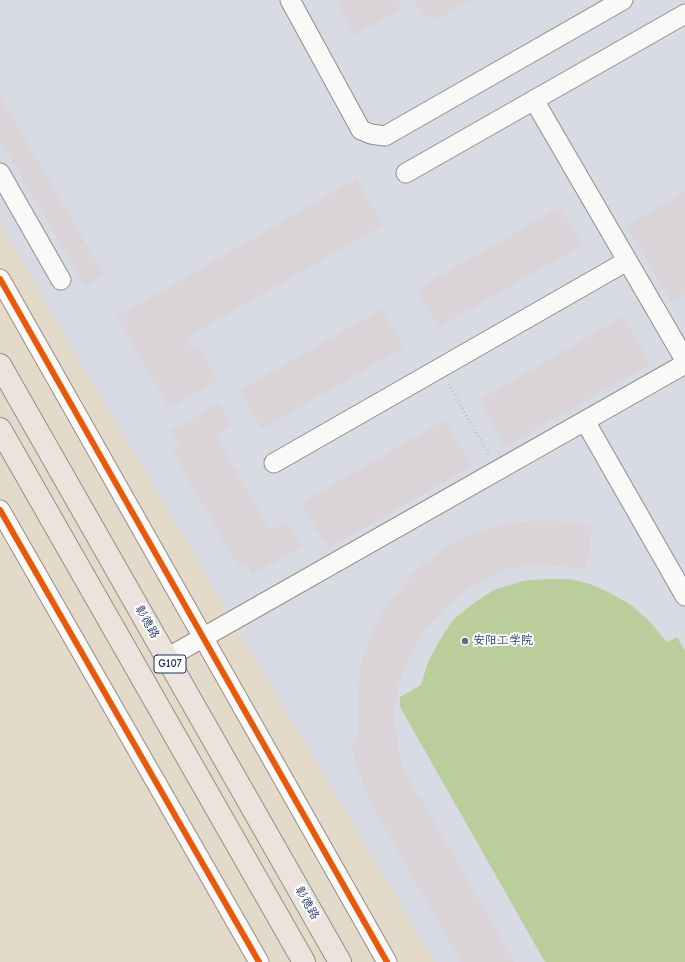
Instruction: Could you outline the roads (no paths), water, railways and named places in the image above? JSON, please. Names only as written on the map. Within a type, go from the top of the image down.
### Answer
[{"type":"highway","name":"彰德路","points":[[0,365],[340,962]]},
{"type":"highway","name":"G107","points":[[0,429],[304,962]]},
{"type":"street","points":[[290,0],[362,130],[371,134],[385,136],[623,0]]},
{"type":"street","points":[[681,0],[685,7]]},
{"type":"street","points":[[406,174],[685,14]]},
{"type":"street","points":[[534,100],[685,360]]},
{"type":"street","points":[[0,173],[62,280]]},
{"type":"street","points":[[274,462],[627,261]]},
{"type":"street","points":[[0,278],[387,962]]},
{"type":"street","points":[[167,658],[685,364]]},
{"type":"street","points":[[585,421],[685,596]]},
{"type":"street","points":[[0,510],[259,962]]},
{"type":"place","name":"安阳工学院","points":[[465,641]]}]
